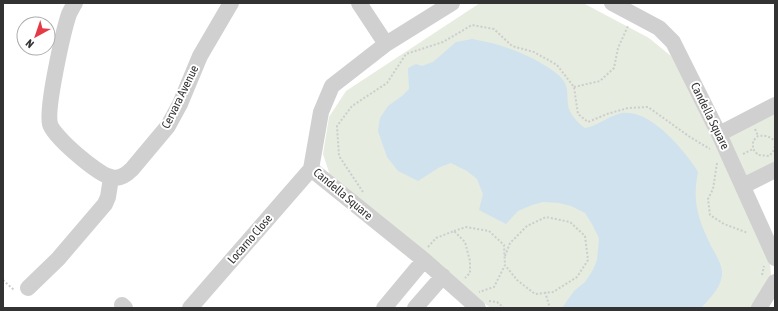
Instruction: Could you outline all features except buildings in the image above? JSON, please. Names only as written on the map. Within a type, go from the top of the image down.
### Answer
[{"type":"street","points":[[28,288],[58,259],[105,204],[108,197],[111,178],[99,171],[74,151],[58,137],[50,125],[49,113],[62,44],[70,12],[75,3]]},
{"type":"street","name":"Cervara Avenue","points":[[111,178],[118,178],[126,175],[168,126],[180,104],[200,56],[231,3]]},
{"type":"street","points":[[359,3],[386,44]]},
{"type":"street","name":"Candella Square","points":[[452,3],[386,44],[332,86],[321,112],[311,169],[424,255],[443,276],[481,301]]},
{"type":"street","name":"Candella Square","points":[[612,3],[658,28],[673,42],[719,134],[775,258]]},
{"type":"street","points":[[719,134],[775,105]]},
{"type":"street","points":[[743,186],[772,162]]},
{"type":"street","name":"Locarno Close","points":[[190,308],[311,169]]},
{"type":"street","points":[[384,308],[424,255]]},
{"type":"street","points":[[415,308],[443,276]]},
{"type":"street","points":[[759,308],[775,282]]},
{"type":"path","points":[[364,194],[339,156],[336,126],[352,106],[387,83],[406,54],[443,42],[472,25],[494,29],[512,46],[534,52],[557,65],[574,87],[578,114],[588,122],[607,114],[628,108],[648,107],[690,137],[710,148],[712,153]]},
{"type":"path","points":[[574,87],[600,81],[614,68],[618,48],[628,26]]},
{"type":"path","points":[[754,124],[758,136]]},
{"type":"path","points":[[775,141],[771,137],[764,135],[758,136],[754,141],[753,149],[758,155],[772,162],[775,146]]},
{"type":"path","points":[[741,155],[753,149]]},
{"type":"path","points":[[715,158],[717,163],[713,189],[708,199],[710,215],[724,224],[749,233],[752,237]]},
{"type":"path","points":[[505,256],[510,243],[527,226],[546,217],[570,222],[585,236],[588,260],[578,277],[553,292],[535,294],[518,280],[505,265]]},
{"type":"path","points":[[424,255],[436,238],[466,227],[488,231],[504,245],[505,265],[494,287],[476,293],[481,301],[497,302],[504,308]]},
{"type":"path","points":[[454,232],[465,242],[470,261],[470,273],[462,282]]},
{"type":"path","points":[[545,292],[550,308]]},
{"type":"shaded area","points":[[480,3],[583,3],[649,38],[671,56],[724,157],[770,262],[771,276],[751,308],[491,308],[459,286],[331,178],[323,154],[329,117],[346,91]]},
{"type":"shaded area","points":[[775,108],[775,168],[745,182],[723,136]]},
{"type":"water","points":[[472,39],[493,43],[521,53],[540,62],[557,74],[566,86],[568,107],[570,111],[577,121],[585,128],[594,126],[618,114],[630,113],[641,116],[653,123],[675,142],[698,172],[696,183],[697,210],[722,271],[722,276],[718,287],[701,308],[562,308],[574,291],[585,282],[593,270],[597,260],[599,238],[585,213],[571,206],[559,203],[543,202],[518,211],[506,224],[479,210],[483,194],[477,179],[467,171],[451,163],[440,167],[418,181],[398,171],[387,157],[378,131],[380,118],[388,106],[409,89],[408,68],[416,64],[422,66],[433,62],[456,42]]}]
